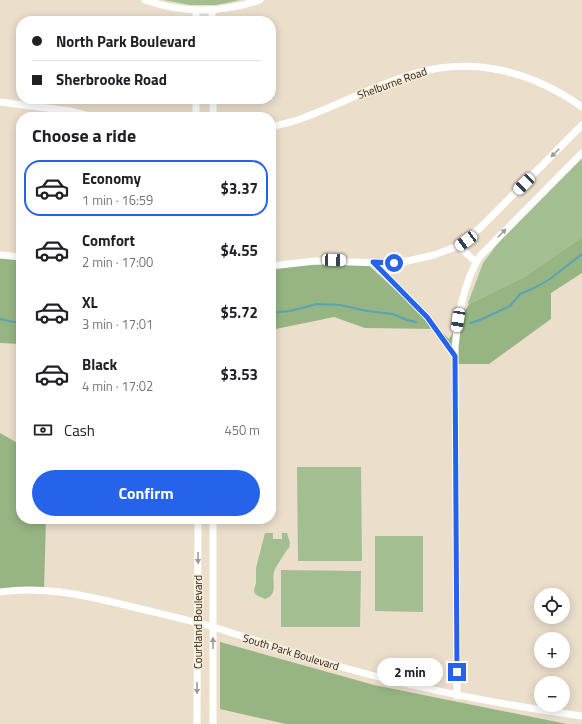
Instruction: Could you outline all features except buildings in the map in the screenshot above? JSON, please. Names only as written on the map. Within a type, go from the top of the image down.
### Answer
[{"type":"street","points":[[145,0],[174,8],[196,11],[238,6],[260,0]]},
{"type":"street","points":[[212,10],[212,16]]},
{"type":"street","points":[[196,11],[196,16]]},
{"type":"street","name":"Shelburne Road","points":[[276,126],[302,119],[415,73],[455,66],[489,68],[524,76],[550,87],[582,107]]},
{"type":"street","points":[[0,102],[74,112]]},
{"type":"street","points":[[276,265],[316,261],[394,263],[443,252],[458,246],[480,228],[582,125]]},
{"type":"street","points":[[457,696],[455,356],[456,333],[461,307],[471,274],[476,262],[484,251],[582,153]]},
{"type":"street","points":[[458,246],[476,262]]},
{"type":"street","points":[[0,255],[16,256]]},
{"type":"street","points":[[373,262],[427,317],[455,356]]},
{"type":"street","name":"Courtland Boulevard","points":[[197,724],[198,524]]},
{"type":"street","name":"Courtland Boulevard","points":[[213,524],[213,724]]},
{"type":"street","name":"South Park Boulevard","points":[[0,592],[41,589],[75,593],[213,627],[331,664],[403,684],[457,696],[582,716]]},
{"type":"green space","points":[[164,0],[240,0],[217,5],[190,5]]},
{"type":"green space","points":[[582,158],[582,237],[526,276],[469,304],[468,303],[483,263],[499,242]]},
{"type":"green space","points":[[582,237],[582,273],[551,293],[551,319],[489,364],[455,364],[436,329],[365,328],[334,317],[276,329],[276,266],[365,262],[449,339],[469,304],[526,276]]},
{"type":"green space","points":[[0,255],[16,257],[16,344],[0,343]]},
{"type":"green space","points":[[0,433],[16,442],[16,524],[46,524],[44,590],[0,592]]},
{"type":"green space","points":[[297,467],[361,467],[362,561],[298,561]]},
{"type":"green space","points":[[265,533],[273,533],[273,539],[282,539],[282,533],[287,533],[290,543],[289,548],[275,569],[272,594],[270,597],[265,599],[255,594],[254,590],[256,583],[256,568]]},
{"type":"green space","points":[[375,536],[423,536],[423,612],[375,611]]},
{"type":"green space","points":[[281,570],[361,571],[360,627],[281,627]]},
{"type":"green space","points":[[220,642],[374,685],[567,724],[286,724],[220,709]]},
{"type":"waterway","points":[[470,323],[510,306],[520,294],[550,279],[582,254]]},
{"type":"waterway","points":[[276,312],[290,311],[317,304],[340,305],[367,311],[393,314],[416,322]]},
{"type":"waterway","points":[[0,319],[16,322]]},
{"type":"route","points":[[394,263],[373,262],[414,302],[439,332],[455,356],[457,672]]}]
